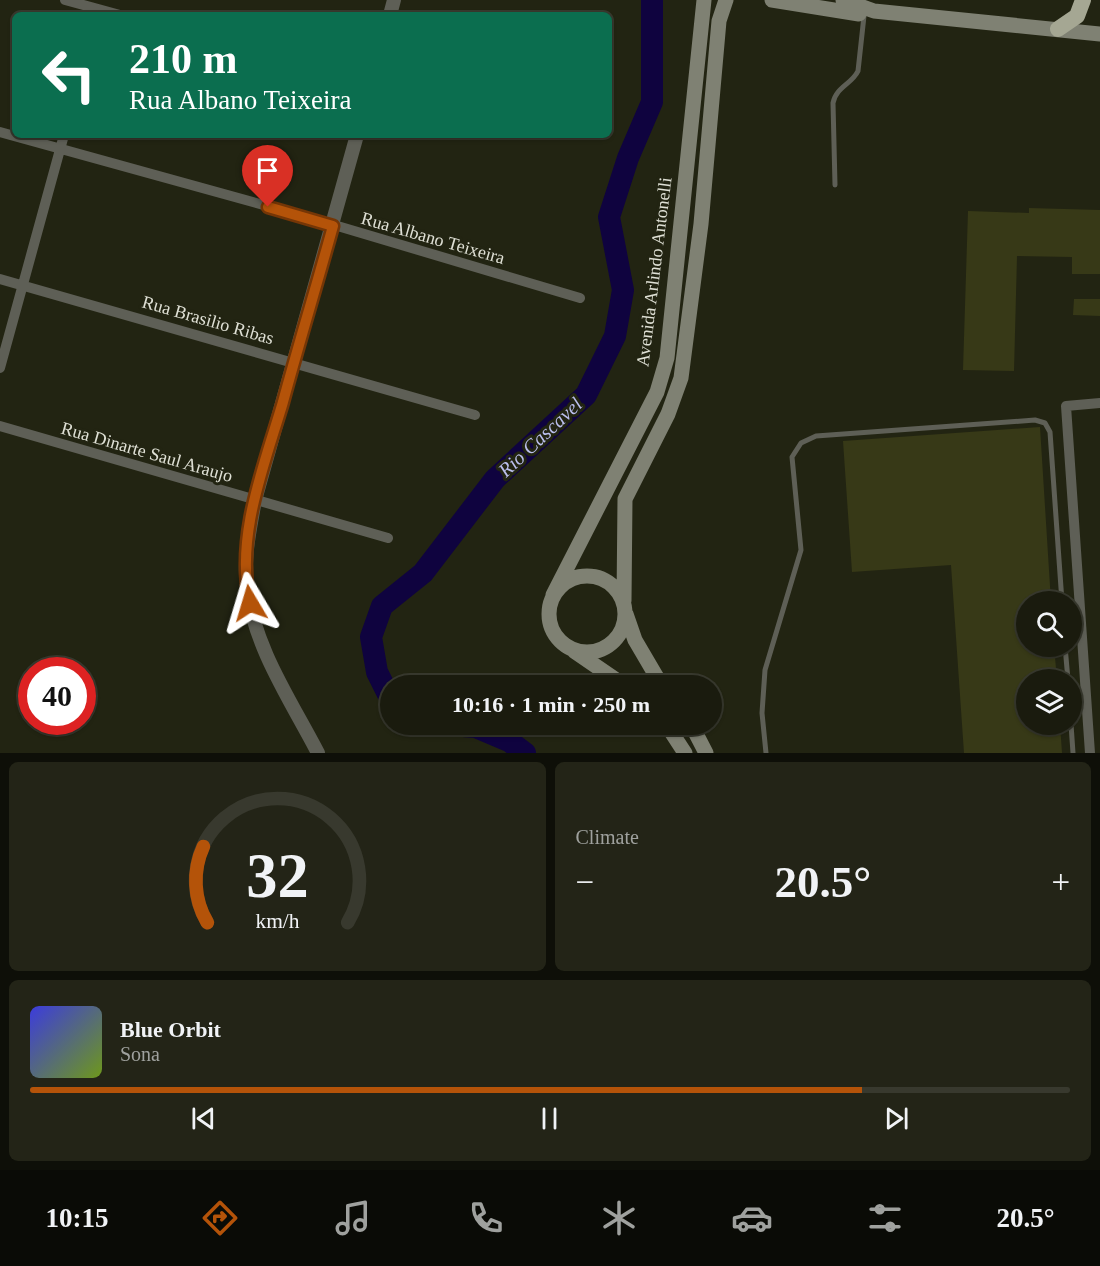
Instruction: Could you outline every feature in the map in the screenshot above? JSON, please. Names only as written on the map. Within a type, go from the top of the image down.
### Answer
[{"type":"highway","points":[[1058,29],[1077,16],[1083,0]]},
{"type":"main road","name":"Avenida Arlindo Antonelli","points":[[610,675],[560,642],[553,632],[549,614],[553,595],[657,392],[668,358],[704,0]]},
{"type":"main road","points":[[571,649],[590,652],[608,646],[621,632],[625,607],[625,499],[668,414],[681,378],[701,224],[718,21],[726,0]]},
{"type":"main road","points":[[772,0],[869,13],[1100,34]]},
{"type":"main road","points":[[843,0],[869,13]]},
{"type":"main road","points":[[553,595],[566,582],[584,575],[608,581],[625,607],[635,640],[656,675]]},
{"type":"main road","points":[[673,735],[685,753]]},
{"type":"main road","points":[[697,735],[706,753]]},
{"type":"street","points":[[65,0],[100,8]]},
{"type":"street","name":"Rua Albano Teixeira","points":[[22,138],[580,298]]},
{"type":"street","points":[[0,368],[63,138]]},
{"type":"street","points":[[318,753],[257,635],[247,587],[246,550],[255,500],[356,138]]},
{"type":"street","name":"Rua Brasilio Ribas","points":[[0,279],[475,415]]},
{"type":"street","points":[[1090,753],[1094,736],[1066,406],[1100,403]]},
{"type":"street","name":"Rua Dinarte Saul Araujo","points":[[0,426],[388,538]]},
{"type":"lane","points":[[835,185],[833,103],[837,91],[855,78],[858,71],[869,13]]},
{"type":"lane","points":[[766,753],[762,713],[765,670],[801,550],[792,457],[801,443],[816,436],[1035,420],[1045,423],[1050,432],[1061,591]]},
{"type":"lane","points":[[1072,735],[1073,753]]},
{"type":"building","points":[[1029,208],[1100,210],[1100,274],[1072,274],[1072,257],[1017,256],[1014,371],[963,370],[968,211],[1029,213]]},
{"type":"building","points":[[1074,299],[1100,299],[1100,316],[1073,315]]},
{"type":"building","points":[[1040,427],[1050,591],[1016,591],[1016,657],[1055,657],[1056,669],[1016,669],[1016,735],[1061,735],[1062,753],[964,753],[951,565],[852,572],[843,441]]},
{"type":"waterway","name":"Rio Cascavel","points":[[380,678],[371,637],[382,606],[423,573],[495,479],[586,395],[615,336],[623,290],[609,217],[628,158],[652,102],[652,0]]},
{"type":"waterway","name":"Rio Cascavel","points":[[495,735],[509,741],[525,753]]},
{"type":"route","points":[[250,603],[246,550],[255,500],[333,226],[268,207]]}]
